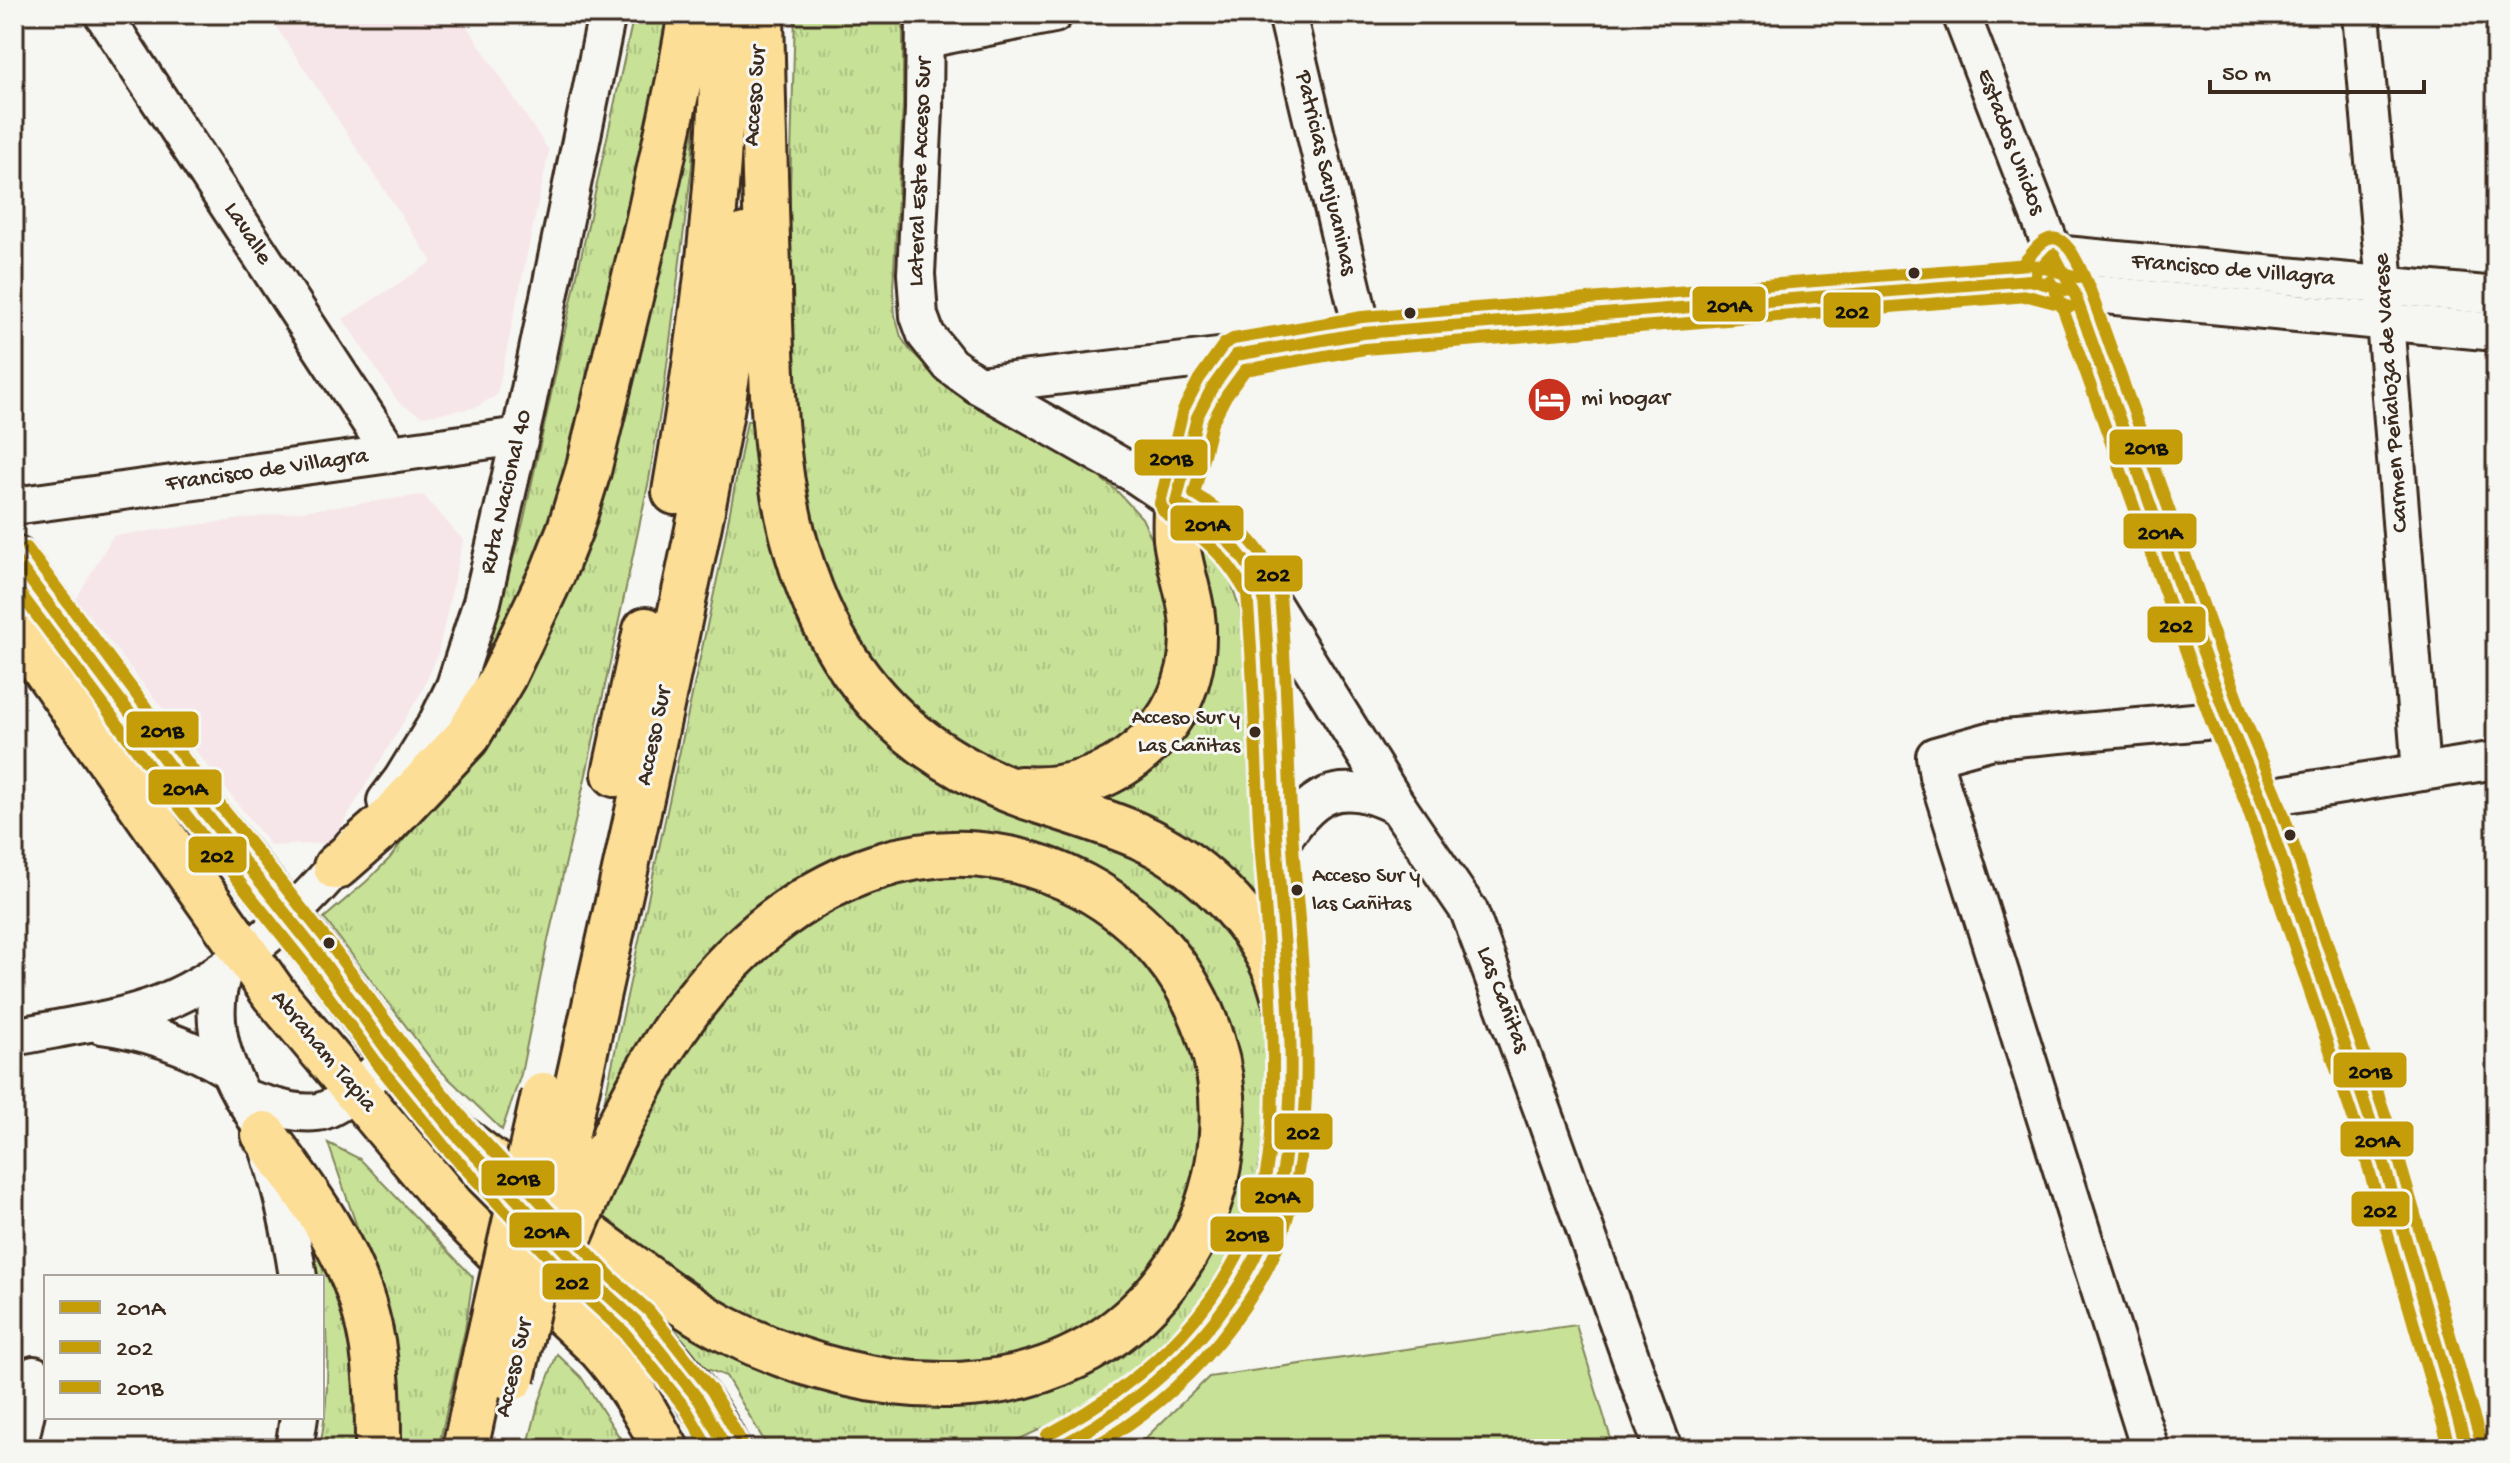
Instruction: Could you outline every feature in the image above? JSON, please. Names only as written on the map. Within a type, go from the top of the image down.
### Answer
[{"type":"main road","points":[[336,867],[384,825],[467,737],[503,677],[553,572],[570,529],[592,456],[651,209],[691,14]]},
{"type":"main road","name":"Acceso Sur","points":[[497,1449],[506,1360],[673,506],[700,345],[715,199],[723,14]]},
{"type":"main road","points":[[761,14],[767,241],[776,433],[782,489],[789,527],[801,563],[833,639],[878,703],[923,744],[956,765],[1007,788],[1138,835],[1187,864],[1231,904],[1264,949],[1276,971],[1288,1011]]},
{"type":"main road","name":"Acceso Sur","points":[[557,1107],[667,682],[703,510],[731,351],[744,246],[761,14]]},
{"type":"main road","points":[[1007,788],[1059,788],[1106,774],[1131,759],[1171,717],[1191,663],[1194,636],[1191,600],[1176,541],[1176,502]]},
{"type":"main road","name":"Abraham Tapia","points":[[14,558],[392,1057],[456,1135],[601,1289],[636,1321],[699,1400],[727,1449]]},
{"type":"main road","name":"Abraham Tapia","points":[[14,625],[234,962],[274,994],[452,1206],[587,1334],[615,1365],[666,1449]]},
{"type":"main road","points":[[456,1135],[622,1260],[725,1329],[793,1357],[866,1377],[900,1382],[967,1384],[1017,1378],[1067,1361],[1116,1332],[1151,1300],[1179,1265],[1206,1210],[1219,1155],[1222,1098],[1213,1044],[1190,989],[1152,938],[1101,896],[1067,877],[1030,865],[969,854],[909,857],[877,865],[824,888],[789,910],[722,970],[662,1047],[606,1152],[506,1360]]},
{"type":"main road","points":[[245,1100],[318,1210],[341,1251],[366,1313],[376,1373],[378,1449]]},
{"type":"main road","name":"Acceso Sur","points":[[465,1449],[506,1360]]},
{"type":"main road","points":[[615,1365],[646,1390],[681,1426],[697,1449]]},
{"type":"street","name":"Lavalle","points":[[103,14],[391,454]]},
{"type":"street","name":"Ruta Nacional 40","points":[[14,1037],[141,1010],[163,1002],[234,962],[288,917],[336,867],[402,780],[437,723],[455,686],[482,602],[520,436],[607,14]]},
{"type":"street","points":[[925,26],[1054,14]]},
{"type":"street","name":"Patricias Sanjuaninas","points":[[1287,14],[1363,333]]},
{"type":"street","name":"Estados Unidos","points":[[1961,14],[2054,254],[2074,292],[2227,719],[2261,798],[2376,1137],[2467,1449]]},
{"type":"street","name":"Carmen Peñaloza de Varese","points":[[2361,14],[2385,285],[2385,321],[2421,772]]},
{"type":"street","name":"Lateral Este Acceso Sur","points":[[925,26],[922,179],[916,274],[919,316],[926,335],[950,365],[978,385],[1133,473],[1222,532],[1248,562],[1263,589],[1267,628],[1288,1011],[1289,1090],[1279,1191],[1269,1226],[1255,1256],[1209,1328],[1174,1368],[1137,1399],[1104,1422],[1055,1449]]},
{"type":"street","name":"Francisco de Villagra","points":[[2054,254],[2496,296]]},
{"type":"street","points":[[2030,280],[2054,254]]},
{"type":"street","name":"Francisco de Villagra","points":[[978,385],[1236,355],[1363,333],[2030,280],[2074,292],[2496,332]]},
{"type":"street","points":[[1176,502],[1197,417],[1212,388],[1236,355]]},
{"type":"street","name":"Francisco de Villagra","points":[[14,506],[520,436]]},
{"type":"street","name":"Las Cañitas","points":[[1263,589],[1398,807],[1469,911],[1663,1449]]},
{"type":"street","points":[[2150,1449],[1938,776],[1935,756],[1993,740],[2227,719]]},
{"type":"street","points":[[2261,798],[2496,760]]},
{"type":"street","points":[[1277,849],[1305,809],[1335,793],[1350,790],[1364,792],[1398,807]]},
{"type":"street","points":[[234,962],[216,1001],[216,1022],[290,1233],[298,1275]]},
{"type":"street","points":[[84,1023],[133,1029],[193,1050],[245,1100],[302,1112],[320,1112],[336,1104],[392,1057]]},
{"type":"street","points":[[18,1449],[31,1376]]},
{"type":"street","points":[[294,1449],[299,1419]]},
{"type":"shaded area","points":[[268,14],[459,14],[549,151],[497,395],[474,408],[422,416],[399,403],[343,319],[432,262]]},
{"type":"shaded area","points":[[423,495],[463,540],[438,653],[423,689],[338,832],[326,843],[271,846],[76,599],[113,536]]},
{"type":"green space","points":[[634,14],[676,14],[562,510],[467,705],[483,666],[523,523]]},
{"type":"green space","points":[[795,14],[903,14],[903,104],[893,289],[895,315],[901,337],[909,349],[946,385],[1077,461],[1116,490],[1142,518],[1160,557],[1176,644],[1156,711],[1100,759],[1017,776],[923,728],[835,613],[795,473],[788,261]]},
{"type":"green space","points":[[695,109],[692,165],[664,389],[649,480],[521,1074],[502,1130],[437,1067],[324,918],[390,858],[488,724]]},
{"type":"green space","points":[[747,421],[761,421],[842,680],[1180,872],[1272,988],[1272,1045],[1264,1134],[1254,1196],[1247,1223],[1215,1285],[1168,1343],[1120,1386],[1088,1407],[998,1449],[769,1449],[726,1376],[699,1366],[650,1306],[907,1394],[1152,1315],[1233,1089],[1095,879],[838,871],[597,1135],[719,570]]},
{"type":"green space","points":[[1196,530],[1213,547],[1226,567],[1240,610],[1249,690],[1259,901],[1255,902],[1077,797],[1166,746]]},
{"type":"green space","points":[[994,875],[1076,898],[1158,972],[1195,1040],[1207,1126],[1178,1238],[1110,1320],[976,1372],[787,1343],[600,1227],[620,1166],[669,1075],[707,1018],[755,965],[818,914],[904,877]]},
{"type":"green space","points":[[328,1143],[360,1159],[473,1277],[465,1330],[438,1449],[390,1449],[370,1277],[356,1224]]},
{"type":"green space","points":[[313,1243],[346,1287],[364,1449],[320,1449],[326,1405],[328,1346],[327,1331],[324,1331],[324,1275],[317,1275]]},
{"type":"green space","points":[[1576,1325],[1614,1449],[1134,1449],[1209,1377]]},
{"type":"green space","points":[[557,1354],[581,1377],[627,1449],[527,1449],[538,1405]]},
{"type":"transit line","name":"201B","points":[[2024,262],[2042,243],[2056,238],[2074,255],[2089,287],[2242,713],[2276,793],[2391,1132],[2482,1445]]},
{"type":"transit line","name":"201A","points":[[2036,273],[2054,254],[2074,292],[2227,719],[2261,798],[2376,1137],[2467,1449]]},
{"type":"transit line","name":"201B","points":[[1047,1435],[1085,1413],[1153,1363],[1209,1302],[1231,1267],[1249,1229],[1266,1171],[1271,1140],[1272,1034],[1247,594],[1214,549],[1168,515],[1160,503],[1183,410],[1199,379],[1224,344],[1233,339],[1362,317],[2029,264],[2078,277]]},
{"type":"transit line","name":"201A","points":[[1055,1449],[1133,1399],[1200,1338],[1228,1302],[1252,1263],[1270,1221],[1282,1175],[1288,1135],[1291,1054],[1263,589],[1226,539],[1176,502],[1197,417],[1212,388],[1236,355],[1363,333],[2030,280],[2074,292]]},
{"type":"transit line","name":"202","points":[[2048,284],[2050,281],[2059,298],[2212,724],[2246,804],[2361,1142],[2450,1449]]},
{"type":"transit line","name":"202","points":[[1089,1449],[1142,1415],[1175,1387],[1219,1341],[1246,1305],[1281,1238],[1294,1191],[1302,1143],[1306,1094],[1304,994],[1279,586],[1264,558],[1244,533],[1194,494],[1212,423],[1245,370],[1365,349],[2028,296],[2070,307]]},
{"type":"transit line","name":"201B","points":[[27,548],[204,785],[330,944],[405,1047],[468,1124],[612,1278],[649,1311],[712,1391],[741,1441]]},
{"type":"transit line","name":"201A","points":[[14,558],[191,795],[317,953],[392,1057],[456,1135],[601,1289],[636,1321],[699,1400],[727,1449]]},
{"type":"transit line","name":"202","points":[[14,585],[178,805],[304,963],[380,1067],[444,1146],[589,1300],[624,1332],[686,1409],[709,1449]]},
{"type":"place","name":"mi hogar","points":[[1550,399]]},
{"type":"place","name":"Acceso Sur y Las Cañitas","points":[[1255,732]]},
{"type":"place","name":"Acceso Sur y las Cañitas","points":[[1297,890]]}]
